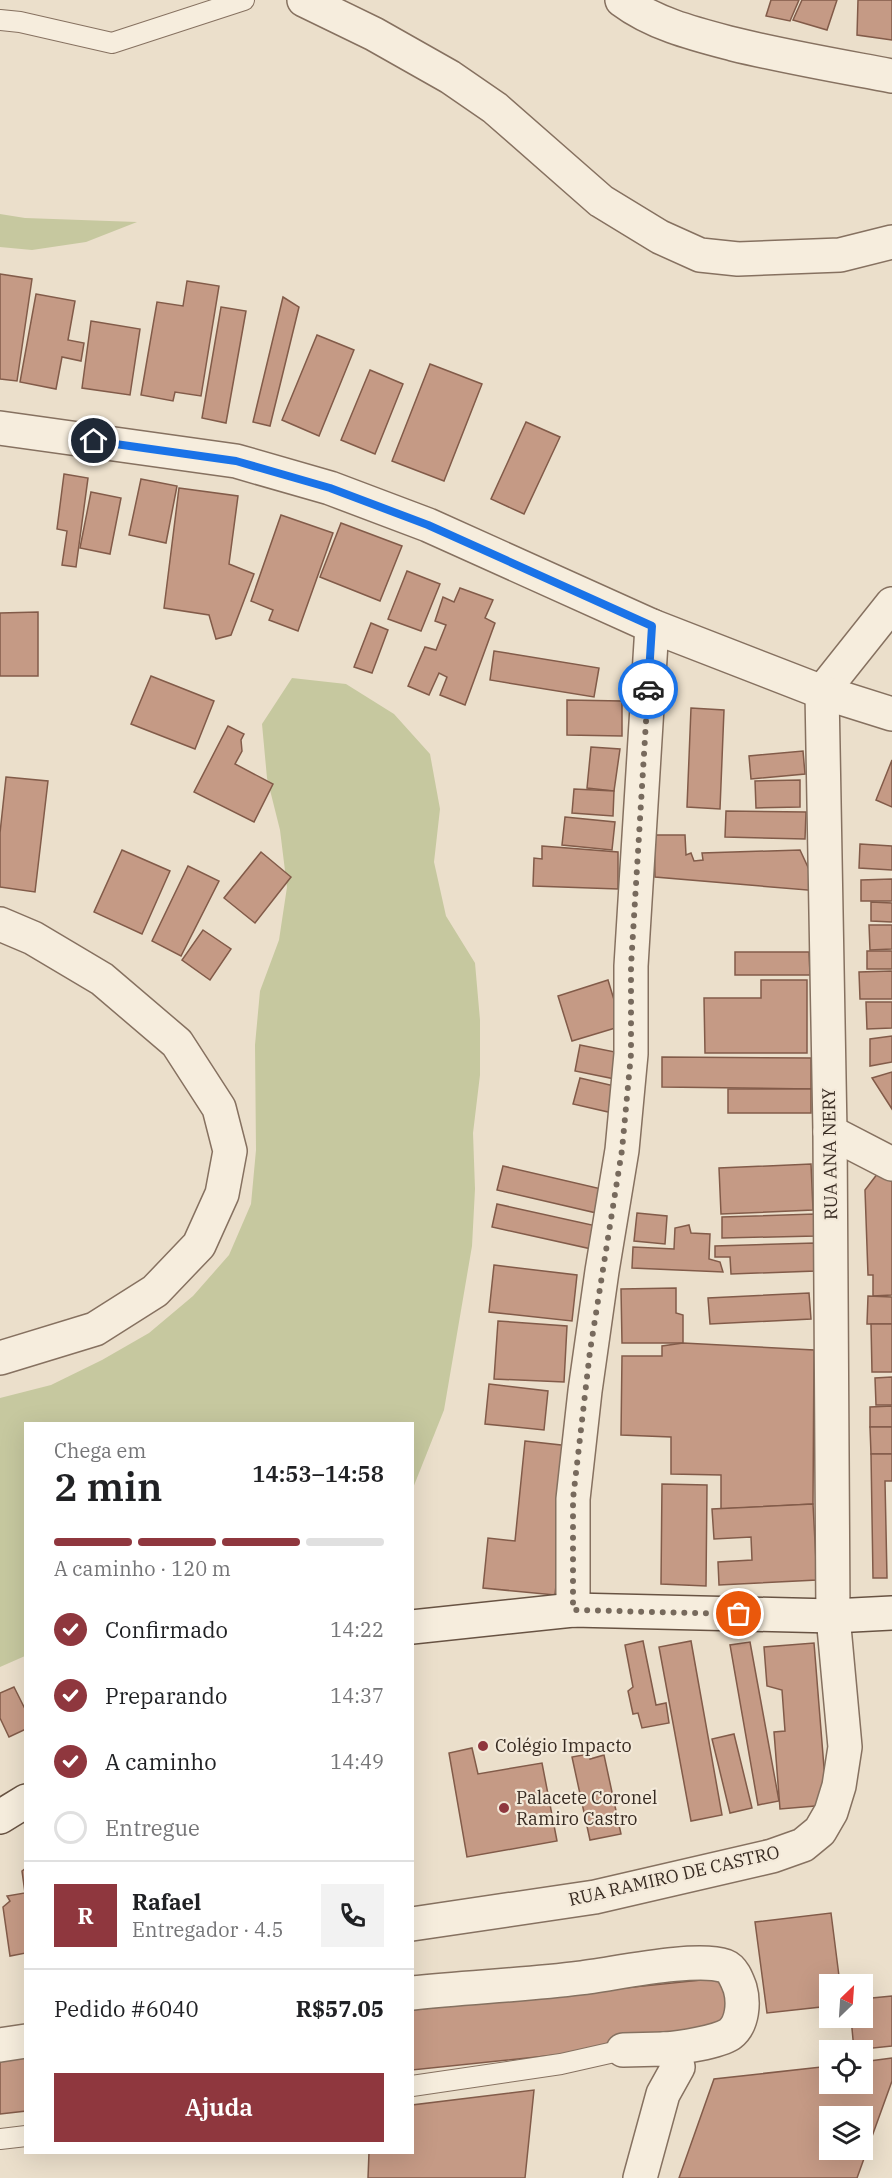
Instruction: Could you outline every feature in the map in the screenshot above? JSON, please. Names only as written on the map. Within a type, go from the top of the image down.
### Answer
[{"type":"street","points":[[304,0],[374,34],[450,77],[495,108],[602,201],[660,237],[700,255],[738,259],[840,255],[892,242]]},
{"type":"street","points":[[622,0],[667,25],[713,38],[775,54],[892,76]]},
{"type":"street","points":[[0,428],[236,461],[330,488],[428,525],[652,626],[822,692],[892,714]]},
{"type":"street","points":[[822,692],[892,604]]},
{"type":"street","points":[[573,1610],[574,1488],[597,1304],[622,1150],[631,1054],[631,966],[652,626]]},
{"type":"street","name":"RUA ANA NERY","points":[[822,692],[830,1132],[834,1616]]},
{"type":"street","points":[[0,924],[33,938],[102,979],[177,1043],[219,1108],[230,1151],[222,1194],[199,1245],[154,1291],[95,1329],[0,1358]]},
{"type":"street","points":[[830,1132],[892,1164]]},
{"type":"street","points":[[414,1627],[573,1610],[834,1616],[892,1613]]},
{"type":"street","name":"RUA RAMIRO DE CASTRO","points":[[414,1924],[595,1897],[772,1856],[803,1845],[820,1831],[831,1812],[839,1786],[845,1747],[834,1616]]},
{"type":"street","points":[[0,1816],[24,1803]]},
{"type":"street","points":[[414,1993],[578,1978],[699,1962],[727,1966],[735,1975],[741,1990],[741,2010],[739,2024],[729,2035],[664,2049],[623,2050]]},
{"type":"street","points":[[0,2045],[24,2041]]},
{"type":"street","points":[[640,2178],[663,2094],[678,2067],[675,2056],[664,2049]]},
{"type":"lane","points":[[0,20],[20,22],[112,43],[244,0]]},
{"type":"lane","points":[[414,2086],[561,2064],[623,2050]]},
{"type":"lane","points":[[0,2139],[24,2136]]},
{"type":"green space","points":[[0,214],[25,218],[137,222],[86,242],[32,250],[0,247]]},
{"type":"green space","points":[[292,678],[346,684],[394,714],[430,754],[440,809],[434,862],[446,916],[475,963],[480,1020],[480,1075],[473,1133],[475,1189],[472,1246],[444,1410],[414,1485],[414,1422],[24,1422],[24,1656],[0,1667],[0,1398],[51,1385],[102,1360],[149,1333],[193,1296],[229,1255],[251,1204],[256,1150],[255,1045],[260,991],[279,940],[287,887],[280,830],[267,778],[262,724]]},
{"type":"building","points":[[771,0],[799,0],[790,21],[766,16]]},
{"type":"building","points":[[802,0],[837,0],[827,30],[793,20]]},
{"type":"building","points":[[858,0],[892,0],[892,40],[857,35]]},
{"type":"building","points":[[0,274],[32,279],[17,381],[0,379]]},
{"type":"building","points":[[187,281],[219,286],[201,396],[175,392],[173,401],[141,395],[157,302],[183,306]]},
{"type":"building","points":[[36,294],[75,301],[68,340],[84,343],[81,361],[62,357],[56,389],[20,382]]},
{"type":"building","points":[[283,297],[299,307],[270,426],[253,422]]},
{"type":"building","points":[[221,307],[246,311],[226,423],[202,418]]},
{"type":"building","points":[[91,321],[140,329],[130,395],[82,388]]},
{"type":"building","points":[[317,335],[354,350],[319,436],[282,420]]},
{"type":"building","points":[[430,364],[482,384],[444,481],[392,461]]},
{"type":"building","points":[[370,370],[403,384],[375,454],[341,440]]},
{"type":"building","points":[[526,422],[560,437],[524,514],[491,499]]},
{"type":"building","points":[[64,474],[88,478],[76,567],[62,565],[67,531],[57,529]]},
{"type":"building","points":[[141,479],[177,486],[166,543],[129,535]]},
{"type":"building","points":[[179,488],[238,496],[229,564],[254,574],[231,635],[216,639],[209,615],[164,608]]},
{"type":"building","points":[[91,492],[121,498],[110,554],[80,548]]},
{"type":"building","points":[[281,515],[333,533],[298,631],[269,620],[273,610],[251,601]]},
{"type":"building","points":[[341,523],[402,546],[380,601],[320,577]]},
{"type":"building","points":[[407,571],[440,584],[421,631],[388,619]]},
{"type":"building","points":[[460,588],[493,600],[485,618],[495,623],[465,705],[440,695],[447,677],[439,673],[429,695],[408,686],[425,647],[436,650],[446,625],[435,621],[443,597],[454,602]]},
{"type":"building","points":[[38,612],[38,676],[0,676],[0,613]]},
{"type":"building","points":[[371,623],[388,630],[372,673],[354,667]]},
{"type":"building","points":[[494,651],[599,668],[594,697],[490,680]]},
{"type":"building","points":[[151,676],[214,701],[195,749],[131,724]]},
{"type":"building","points":[[567,700],[622,701],[622,736],[567,735]]},
{"type":"building","points":[[691,708],[724,710],[720,809],[687,807]]},
{"type":"building","points":[[228,726],[244,734],[241,740],[242,751],[235,764],[273,784],[254,822],[194,792]]},
{"type":"building","points":[[591,747],[620,749],[614,791],[587,788]]},
{"type":"building","points":[[803,751],[805,774],[751,779],[749,756]]},
{"type":"building","points":[[892,760],[892,807],[876,800]]},
{"type":"building","points":[[6,777],[48,781],[35,892],[0,887],[0,833]]},
{"type":"building","points":[[800,780],[800,807],[756,808],[755,781]]},
{"type":"building","points":[[574,789],[614,791],[613,816],[572,813]]},
{"type":"building","points":[[726,811],[806,812],[805,839],[725,837]]},
{"type":"building","points":[[565,817],[615,822],[612,850],[562,845]]},
{"type":"building","points":[[654,835],[685,835],[686,855],[691,853],[694,861],[703,860],[702,853],[800,850],[819,891],[655,877]]},
{"type":"building","points":[[860,844],[892,846],[892,870],[859,868]]},
{"type":"building","points":[[542,846],[618,852],[618,889],[533,886],[534,858],[542,859]]},
{"type":"building","points":[[122,850],[170,871],[142,934],[94,912]]},
{"type":"building","points":[[261,852],[291,877],[255,923],[224,898]]},
{"type":"building","points":[[188,866],[219,881],[181,956],[152,941]]},
{"type":"building","points":[[892,879],[892,901],[861,901],[861,880]]},
{"type":"building","points":[[871,902],[892,903],[892,922],[871,921]]},
{"type":"building","points":[[869,925],[892,925],[892,949],[870,950]]},
{"type":"building","points":[[203,930],[231,949],[210,980],[182,960]]},
{"type":"building","points":[[867,951],[892,951],[892,969],[867,969]]},
{"type":"building","points":[[735,952],[809,952],[810,975],[735,975]]},
{"type":"building","points":[[892,971],[892,999],[860,999],[859,972]]},
{"type":"building","points":[[608,980],[622,1026],[572,1041],[558,996]]},
{"type":"building","points":[[761,980],[807,980],[807,1053],[705,1053],[704,998],[761,998]]},
{"type":"building","points":[[866,1002],[892,1002],[892,1028],[867,1029]]},
{"type":"building","points":[[892,1036],[892,1062],[870,1066],[870,1039]]},
{"type":"building","points":[[580,1045],[620,1053],[615,1079],[575,1071]]},
{"type":"building","points":[[662,1057],[811,1058],[811,1089],[662,1087]]},
{"type":"building","points":[[892,1072],[892,1109],[872,1078]]},
{"type":"building","points":[[580,1078],[623,1088],[617,1114],[573,1104]]},
{"type":"building","points":[[728,1089],[811,1089],[811,1113],[728,1113]]},
{"type":"building","points":[[811,1164],[813,1210],[721,1214],[719,1168]]},
{"type":"building","points":[[503,1166],[610,1191],[605,1215],[497,1190]]},
{"type":"building","points":[[881,1169],[892,1177],[892,1295],[873,1296],[873,1275],[868,1275],[865,1190]]},
{"type":"building","points":[[497,1204],[601,1227],[596,1250],[492,1227]]},
{"type":"building","points":[[637,1213],[667,1216],[665,1244],[634,1241]]},
{"type":"building","points":[[815,1214],[816,1236],[722,1238],[722,1217]]},
{"type":"building","points":[[689,1225],[691,1233],[710,1234],[709,1259],[720,1262],[723,1272],[632,1268],[633,1247],[674,1249],[675,1228]]},
{"type":"building","points":[[815,1243],[816,1271],[731,1274],[730,1257],[715,1257],[715,1246]]},
{"type":"building","points":[[494,1265],[577,1275],[572,1321],[489,1312]]},
{"type":"building","points":[[676,1288],[676,1313],[683,1315],[683,1343],[622,1343],[621,1289]]},
{"type":"building","points":[[809,1293],[811,1319],[710,1324],[708,1298]]},
{"type":"building","points":[[868,1296],[892,1297],[892,1324],[867,1324]]},
{"type":"building","points":[[498,1321],[567,1326],[564,1382],[494,1379]]},
{"type":"building","points":[[871,1324],[892,1324],[892,1372],[872,1372]]},
{"type":"building","points":[[683,1343],[814,1350],[813,1504],[721,1509],[721,1475],[671,1474],[671,1437],[621,1435],[622,1356],[662,1356],[662,1346]]},
{"type":"building","points":[[892,1377],[892,1405],[876,1405],[875,1378]]},
{"type":"building","points":[[489,1384],[548,1391],[544,1430],[485,1424]]},
{"type":"building","points":[[892,1406],[892,1427],[870,1427],[870,1407]]},
{"type":"building","points":[[870,1427],[892,1427],[892,1454],[871,1454]]},
{"type":"building","points":[[525,1441],[570,1446],[555,1595],[483,1588],[488,1538],[515,1541]]},
{"type":"building","points":[[871,1454],[892,1454],[892,1481],[885,1481],[887,1578],[873,1578]]},
{"type":"building","points":[[662,1484],[707,1485],[706,1586],[661,1584]]},
{"type":"building","points":[[813,1504],[817,1580],[719,1585],[718,1562],[752,1560],[751,1537],[714,1539],[712,1509]]},
{"type":"building","points":[[643,1641],[656,1705],[666,1703],[669,1723],[642,1728],[638,1713],[633,1714],[628,1691],[633,1687],[625,1645]]},
{"type":"building","points":[[691,1641],[722,1815],[691,1821],[659,1647]]},
{"type":"building","points":[[750,1642],[779,1801],[758,1805],[730,1645]]},
{"type":"building","points":[[814,1643],[827,1805],[780,1809],[774,1732],[785,1731],[782,1690],[767,1686],[764,1647]]},
{"type":"building","points":[[14,1687],[24,1707],[24,1730],[9,1737],[0,1718],[0,1693]]},
{"type":"building","points":[[734,1734],[752,1808],[730,1813],[712,1739]]},
{"type":"building","name":"Palacete Coronel Ramiro Castro","points":[[472,1748],[478,1774],[542,1763],[557,1841],[467,1857],[449,1753]]},
{"type":"building","points":[[588,1754],[590,1759],[604,1755],[621,1834],[590,1840],[572,1757]]},
{"type":"building","points":[[24,1893],[24,1953],[10,1956],[3,1907],[10,1901],[7,1896]]},
{"type":"building","points":[[831,1913],[839,1974],[819,1974],[819,2007],[767,2013],[755,1922]]},
{"type":"building","points":[[730,1977],[737,2036],[414,2070],[414,2010]]},
{"type":"building","points":[[892,1996],[892,2046],[873,2048],[873,2040],[853,2040],[852,2028],[873,2028],[873,1998]]},
{"type":"building","points":[[24,2050],[24,2111],[0,2114],[0,2052]]},
{"type":"building","points":[[892,2058],[892,2081],[873,2134],[873,2106],[819,2106],[819,2160],[863,2160],[857,2178],[679,2178],[714,2079],[819,2067],[819,2094],[873,2094],[873,2061]]},
{"type":"building","points":[[534,2090],[525,2178],[368,2178],[369,2154],[414,2154],[414,2105]]},
{"type":"way so far","points":[[648,689],[631,966],[631,1054],[622,1150],[590,1351],[573,1499],[573,1610],[739,1614]]},
{"type":"place","name":"Colégio Impacto","points":[[483,1746]]},
{"type":"place","name":"Palacete Coronel Ramiro Castro","points":[[504,1808]]},
{"type":"route","points":[[94,441],[236,461],[330,488],[428,525],[652,626],[648,689]]}]
